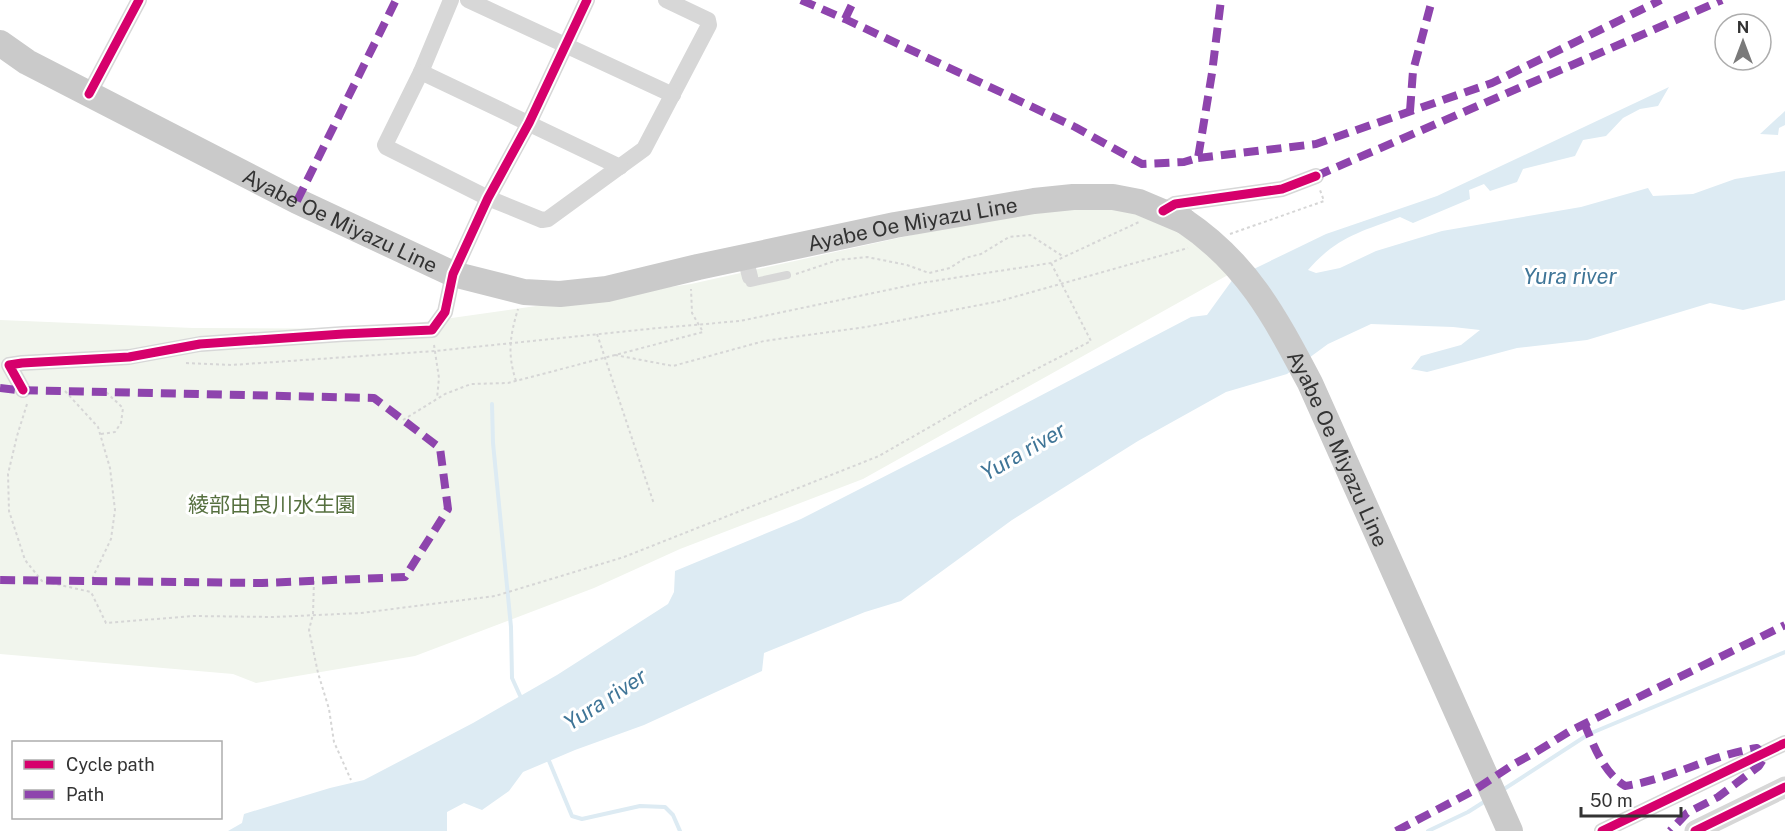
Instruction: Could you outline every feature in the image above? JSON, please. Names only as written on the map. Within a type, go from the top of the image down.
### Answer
[{"type":"main road","name":"Ayabe Oe Miyazu Line","points":[[0,43],[27,62],[297,201],[453,274],[524,292],[560,294],[607,290],[698,267],[748,267],[895,225],[1034,201],[1073,197],[1113,197],[1139,202],[1173,216],[1206,236],[1234,262],[1264,302],[1284,334],[1310,383],[1510,831]]},
{"type":"street","points":[[88,94],[140,0]]},
{"type":"street","points":[[451,0],[386,147],[488,198],[537,219],[548,219],[644,149],[710,25],[708,20],[666,0]]},
{"type":"street","points":[[468,0],[673,95]]},
{"type":"street","points":[[26,394],[9,365],[129,357],[200,344],[432,330],[445,312],[453,274],[488,198],[529,123],[587,0]]},
{"type":"street","points":[[421,72],[620,167]]},
{"type":"street","points":[[1173,216],[1175,204],[1282,189],[1316,176]]},
{"type":"street","points":[[1602,831],[1785,743]]},
{"type":"street","points":[[1695,831],[1785,787]]},
{"type":"lane","points":[[748,267],[750,283],[788,275]]},
{"type":"path","points":[[1231,234],[1324,201],[1316,176]]},
{"type":"path","points":[[176,362],[231,365],[435,351],[740,321],[921,284],[1051,263],[1173,216]]},
{"type":"path","points":[[788,275],[807,272],[838,260],[867,257],[907,265],[928,273],[950,268],[965,258],[981,254],[1009,237],[1030,235],[1065,257]]},
{"type":"path","points":[[615,355],[673,366],[764,340],[866,327],[1000,301],[1197,245]]},
{"type":"path","points":[[26,394],[8,474],[9,511],[25,560],[42,581],[91,592],[106,623],[193,616],[274,617],[361,613],[495,596],[624,557],[879,456],[982,397],[1091,340],[1051,263]]},
{"type":"path","points":[[403,420],[437,399],[471,384],[508,383],[703,332],[692,313],[691,284],[698,267]]},
{"type":"path","points":[[516,381],[510,362],[511,331],[524,292]]},
{"type":"path","points":[[432,330],[439,378],[437,399]]},
{"type":"path","points":[[597,334],[654,504]]},
{"type":"path","points":[[65,391],[98,427],[111,468],[115,510],[111,539],[91,581]]},
{"type":"path","points":[[100,434],[115,432],[121,423],[123,408],[106,392]]},
{"type":"path","points":[[314,581],[313,614],[309,630],[329,710],[334,742],[351,780]]},
{"type":"green space","name":"綾部由良川水生園","points":[[1098,207],[1151,214],[1235,271],[863,479],[680,549],[594,588],[415,656],[256,683],[233,674],[0,654],[0,320],[193,328],[374,329],[691,284],[930,231],[1044,211]]},
{"type":"water","name":"Yura river","points":[[1669,87],[1658,106],[1640,109],[1623,118],[1606,136],[1583,140],[1575,156],[1523,169],[1517,182],[1490,191],[1484,184],[1469,190],[1470,199],[1413,223],[1400,217],[1361,232],[1329,250],[1308,270],[1316,273],[1340,268],[1376,251],[1442,231],[1581,207],[1648,188],[1653,196],[1693,194],[1735,179],[1785,171],[1785,300],[1743,310],[1710,303],[1587,340],[1517,348],[1427,372],[1411,369],[1421,356],[1461,345],[1480,330],[1371,324],[1328,344],[1287,374],[1226,392],[1138,441],[1012,520],[901,601],[865,612],[764,653],[762,671],[644,725],[523,772],[509,791],[482,810],[464,803],[447,812],[447,831],[228,831],[242,823],[244,814],[364,780],[473,723],[557,675],[668,604],[674,592],[675,571],[801,519],[1191,317],[1207,315],[1233,279],[1326,234],[1437,196]]},
{"type":"water","points":[[1785,111],[1785,125],[1779,128],[1778,135],[1760,134]]},
{"type":"waterway","points":[[492,404],[493,443],[511,627],[512,678],[522,700]]},
{"type":"waterway","points":[[1501,791],[1589,734],[1785,652]]},
{"type":"waterway","points":[[547,756],[572,816],[582,819],[640,806],[665,807],[673,815],[680,831]]},
{"type":"waterway","points":[[1428,831],[1487,800]]},
{"type":"marked path","points":[[297,201],[396,0]]},
{"type":"marked path","points":[[801,0],[1075,127],[1142,164],[1184,162],[1198,158],[1221,0]]},
{"type":"marked path","points":[[845,19],[854,0]]},
{"type":"marked path","points":[[1410,111],[1413,71],[1432,0]]},
{"type":"marked path","points":[[1198,158],[1316,144],[1492,83],[1661,0]]},
{"type":"marked path","points":[[1316,176],[1722,0]]},
{"type":"marked path","points":[[0,388],[374,398],[440,448],[448,509],[405,577],[262,583],[0,580]]},
{"type":"marked path","points":[[1396,831],[1473,791],[1570,731],[1785,625]]},
{"type":"marked path","points":[[1584,723],[1605,766],[1625,786],[1659,778],[1740,751],[1757,748],[1763,753],[1764,758],[1759,766],[1718,797],[1687,813],[1670,831]]},
{"type":"cycle path","points":[[89,94],[139,0]]},
{"type":"cycle path","points":[[23,390],[9,365],[129,357],[200,344],[432,330],[445,312],[453,274],[488,198],[529,123],[587,0]]},
{"type":"cycle path","points":[[1163,211],[1175,204],[1282,189],[1316,176]]},
{"type":"cycle path","points":[[1602,831],[1785,743]]},
{"type":"cycle path","points":[[1695,831],[1785,787]]}]
